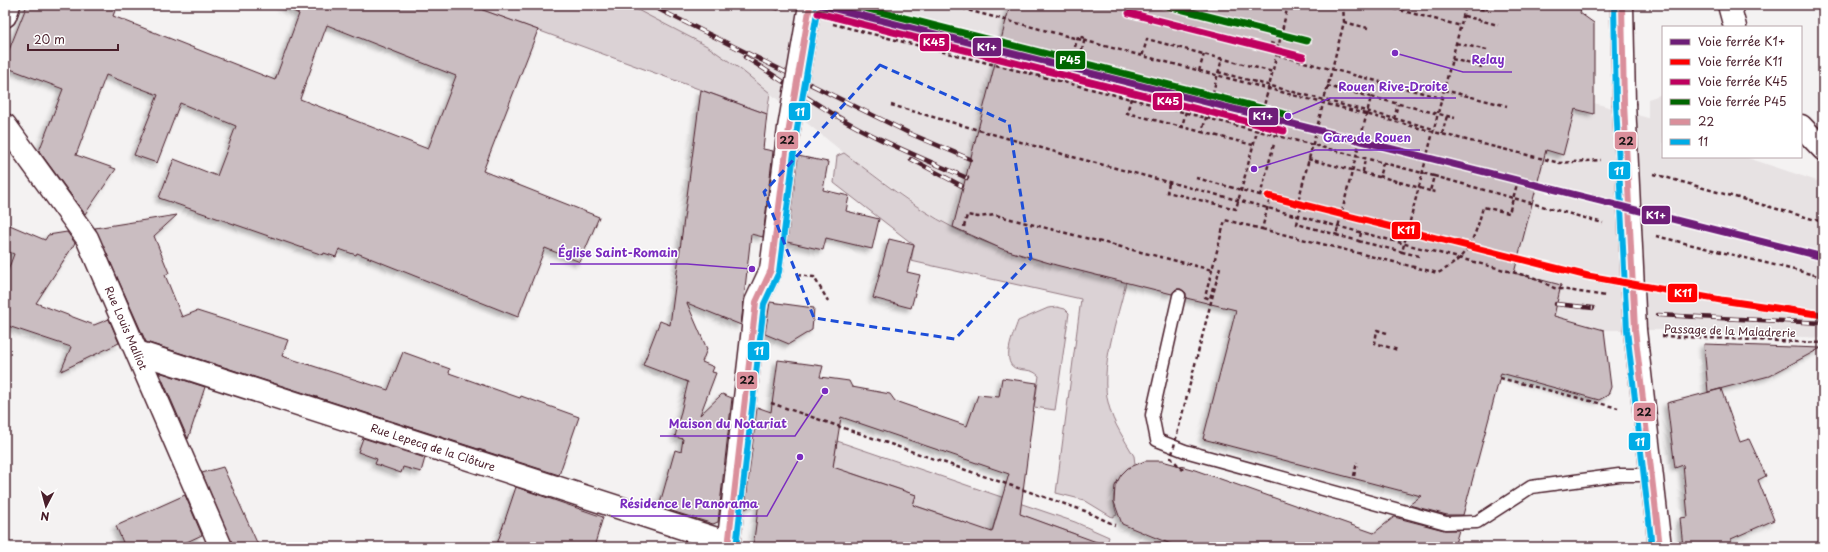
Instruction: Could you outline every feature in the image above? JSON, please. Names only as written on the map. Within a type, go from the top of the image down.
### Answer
[{"type":"street","points":[[5,16],[9,5]]},
{"type":"street","points":[[729,545],[756,302],[771,270],[789,128],[810,5]]},
{"type":"street","points":[[1622,5],[1624,103],[1635,333],[1660,547]]},
{"type":"street","points":[[1729,5],[1735,26]]},
{"type":"street","name":"Rue Louis Malliot","points":[[5,125],[87,238],[221,547]]},
{"type":"street","points":[[1802,127],[1823,149]]},
{"type":"street","name":"Rue Lepecq de la Clôture","points":[[137,352],[729,545]]},
{"type":"lane","points":[[1179,296],[1152,415],[1157,440],[1185,451],[1446,523],[1477,522],[1531,487],[1619,475],[1652,475]]},
{"type":"path","points":[[761,5],[783,11]]},
{"type":"path","points":[[956,5],[967,10],[1142,57],[1442,134],[1446,116]]},
{"type":"path","points":[[1169,183],[1167,192],[1236,209],[1270,86],[1288,5]]},
{"type":"path","points":[[1297,206],[1344,22],[1344,5]]},
{"type":"path","points":[[1380,5],[1461,26]]},
{"type":"path","points":[[1301,207],[1297,224],[1349,238],[1414,255],[1419,256],[1402,252],[1406,234],[1456,43],[1464,16],[1466,5],[1486,10],[1488,5]]},
{"type":"path","points":[[1464,16],[1498,25]]},
{"type":"path","points":[[828,22],[1046,79],[1186,111],[1434,176],[1430,191]]},
{"type":"path","points":[[1344,22],[1368,28]]},
{"type":"path","points":[[1075,48],[1078,36],[1085,38],[1079,62],[1263,110]]},
{"type":"path","points":[[1131,98],[1127,113],[1202,132],[1222,59],[1147,39],[1142,57]]},
{"type":"path","points":[[1270,43],[1279,46]]},
{"type":"path","points":[[1456,43],[1486,50]]},
{"type":"path","points":[[1199,71],[1204,54],[1273,72]]},
{"type":"path","points":[[1277,55],[1442,98]]},
{"type":"path","points":[[1452,59],[1482,67]]},
{"type":"path","points":[[1218,72],[1434,129]]},
{"type":"path","points":[[1327,86],[1398,104],[1394,119]]},
{"type":"path","points":[[1444,90],[1507,106]]},
{"type":"path","points":[[1361,233],[1359,241],[1336,235],[1371,97],[1455,118],[1438,114]]},
{"type":"path","points":[[891,105],[1169,183],[1535,278],[1554,288],[1607,297]]},
{"type":"path","points":[[1186,111],[1182,127],[1253,145]]},
{"type":"path","points":[[1206,118],[1422,174]]},
{"type":"path","points":[[1260,196],[1274,144]]},
{"type":"path","points":[[1365,158],[1362,172],[1436,192],[1418,188]]},
{"type":"path","points":[[1308,159],[1379,177],[1383,163]]},
{"type":"path","points":[[1213,287],[1210,299],[1205,297],[1225,220],[1438,273],[1449,267],[1466,252],[1477,231],[1483,206],[1509,213],[1519,177]]},
{"type":"path","points":[[1196,178],[1406,234]]},
{"type":"path","points":[[1280,201],[1281,194]]},
{"type":"path","points":[[1262,229],[1270,198]]},
{"type":"path","points":[[964,226],[967,215],[978,217],[995,215],[1212,270]]},
{"type":"path","points":[[1414,255],[1415,248]]},
{"type":"path","points":[[1183,470],[1171,458],[1220,267]]},
{"type":"path","points":[[771,270],[814,277],[828,301]]},
{"type":"path","points":[[1387,333],[1377,330],[1375,343],[1398,350]]},
{"type":"path","name":"Passage de la Maladrerie","points":[[1635,333],[1823,343]]},
{"type":"path","points":[[1500,378],[1600,404]]},
{"type":"path","points":[[746,394],[1085,512],[1115,525]]},
{"type":"highlighted area","points":[[880,65],[1009,123],[1031,258],[955,339],[814,318],[764,192]]},
{"type":"shaded area","points":[[469,5],[628,5],[707,46],[740,69],[770,93],[767,114]]},
{"type":"shaded area","points":[[628,5],[1529,5],[1592,21],[1594,23],[1594,103],[1648,118],[1648,99],[1662,94],[1662,158],[1748,158],[1823,183],[1823,338],[1659,330],[1605,330],[1608,359],[1570,349],[1501,373],[1164,285],[1162,292],[1002,249],[953,227],[923,210],[844,153],[740,69],[707,46]]},
{"type":"shaded area","points":[[844,153],[924,211],[973,237],[1015,253],[1126,282],[1110,344],[1106,376],[1106,392],[1113,419],[1134,456],[1135,464],[1128,468],[1119,479],[1116,486],[1114,500],[1117,515],[1112,517],[1084,500],[1056,493],[1081,299],[911,261],[914,245],[834,183],[837,156]]},
{"type":"shaded area","points":[[1057,307],[1065,309],[1069,313],[1055,410],[1034,407],[1039,376],[1032,371],[1018,369],[1012,366],[1009,362],[1009,348],[1018,321],[1048,308]]},
{"type":"shaded area","points":[[837,441],[1075,522],[1109,537],[1106,547],[1070,547],[1075,534],[999,507],[988,544],[963,522],[913,505],[916,495],[851,473],[831,479]]},
{"type":"building","points":[[27,5],[117,5],[113,16],[275,80],[299,14],[281,5],[469,5],[538,30],[483,171],[599,217],[580,262],[545,248],[518,317],[357,253],[356,255],[339,249],[336,257],[324,253],[323,255],[159,198],[174,159],[217,176],[236,126],[180,103],[157,163],[134,155],[158,95],[106,75],[76,155],[116,169],[85,214],[39,151],[63,89],[5,67],[5,60]],"holes":[[[327,25],[456,76],[428,149],[300,99]]]},
{"type":"building","points":[[1010,5],[1582,5],[1580,13],[1594,23],[1594,114],[1575,109],[1563,155],[1546,150],[1514,273],[1561,285],[1554,316],[1604,330],[1611,387],[1608,395],[1599,400],[1501,373],[1463,515],[1447,515],[1409,505],[1421,496],[1203,439],[1236,310],[1186,298],[1186,293],[1181,289],[1176,289],[1172,294],[1056,265],[1002,249],[953,227]]},
{"type":"building","points":[[701,90],[767,114],[763,149],[773,151],[763,237],[751,234],[741,325],[687,303],[707,349],[702,362],[714,367],[712,372],[716,373],[700,415],[722,394],[732,398],[718,522],[713,524],[659,507],[675,450],[681,452],[683,439],[675,437],[688,382],[643,365],[660,321],[670,325]]},
{"type":"building","points":[[798,156],[828,162],[823,190],[849,196],[846,211],[879,219],[872,249],[826,238],[823,250],[787,242]]},
{"type":"building","points":[[177,215],[154,236],[169,273],[165,275],[182,317],[197,311],[288,340],[282,356],[388,390],[403,352],[450,369],[449,373],[520,398],[521,396],[579,417],[559,475],[146,342],[95,228]]},
{"type":"building","points":[[5,223],[45,240],[48,235],[67,232],[75,243],[36,303],[94,325],[109,319],[119,343],[61,371],[71,347],[5,325],[5,278],[14,254],[5,250]]},
{"type":"building","points":[[889,239],[914,245],[907,272],[920,275],[911,308],[873,298]]},
{"type":"building","points":[[770,302],[814,308],[812,330],[789,344],[765,334]]},
{"type":"building","points":[[1704,344],[1821,348],[1769,376],[1708,392]]},
{"type":"building","points":[[778,360],[823,366],[820,377],[849,381],[852,387],[890,394],[895,401],[967,426],[978,395],[999,397],[1002,378],[1037,383],[1020,514],[1102,544],[1102,547],[753,547],[759,502],[745,509],[757,407],[771,412]],"holes":[[[841,417],[1009,474],[992,532],[913,505],[916,495],[833,467]]]},
{"type":"building","points":[[159,372],[205,387],[188,439]]},
{"type":"building","points":[[1721,389],[1740,442],[1749,439],[1766,476],[1758,480],[1774,520],[1731,539],[1732,547],[1683,547],[1680,518],[1688,517],[1683,465],[1675,468],[1667,403]]},
{"type":"building","points":[[363,438],[425,458],[421,472],[403,467],[401,473],[375,464],[377,459],[358,452]]},
{"type":"building","points":[[1145,461],[1162,461],[1195,470],[1374,533],[1394,517],[1444,530],[1459,530],[1454,547],[1178,547],[1122,524],[1114,502],[1115,486],[1121,475],[1128,468]]},
{"type":"building","points":[[223,467],[259,547],[233,547],[202,473]]},
{"type":"building","points":[[516,487],[603,517],[594,547],[496,547]]},
{"type":"building","points":[[185,495],[202,535],[176,547],[125,547],[116,526]]},
{"type":"railway","points":[[650,5],[911,134],[970,159]]},
{"type":"railway","points":[[745,57],[812,101],[867,133],[967,178]]},
{"type":"railway","points":[[911,159],[962,186]]},
{"type":"railway","points":[[1556,304],[1593,308]]},
{"type":"railway","points":[[1658,315],[1823,323]]},
{"type":"rail line","name":"K1+","points":[[820,5],[1823,257]]},
{"type":"rail line","name":"P45","points":[[853,5],[1288,115]]},
{"type":"rail line","name":"P45","points":[[1164,5],[1307,41]]},
{"type":"rail line","name":"K45","points":[[818,13],[1284,131]]},
{"type":"rail line","name":"K45","points":[[1129,13],[1303,57]]},
{"type":"rail line","name":"K11","points":[[1268,196],[1588,276],[1721,300],[1823,315]]},
{"type":"transit line","name":"22","points":[[728,547],[756,302],[771,270],[789,128],[810,5]]},
{"type":"transit line","name":"11","points":[[1614,5],[1616,103],[1627,330],[1652,547]]},
{"type":"transit line","name":"22","points":[[1622,5],[1624,103],[1635,330],[1660,547]]},
{"type":"transit line","name":"11","points":[[736,547],[764,304],[779,272],[797,129],[818,6]]},
{"type":"place","name":"Relay","points":[[1395,53]]},
{"type":"place","name":"Rouen Rive-Droite","points":[[1288,116]]},
{"type":"place","name":"Gare de Rouen","points":[[1254,169]]},
{"type":"place","name":"Église Saint-Romain","points":[[752,269]]},
{"type":"place","name":"Maison du Notariat","points":[[825,391]]},
{"type":"place","name":"Résidence le Panorama","points":[[800,457]]}]
